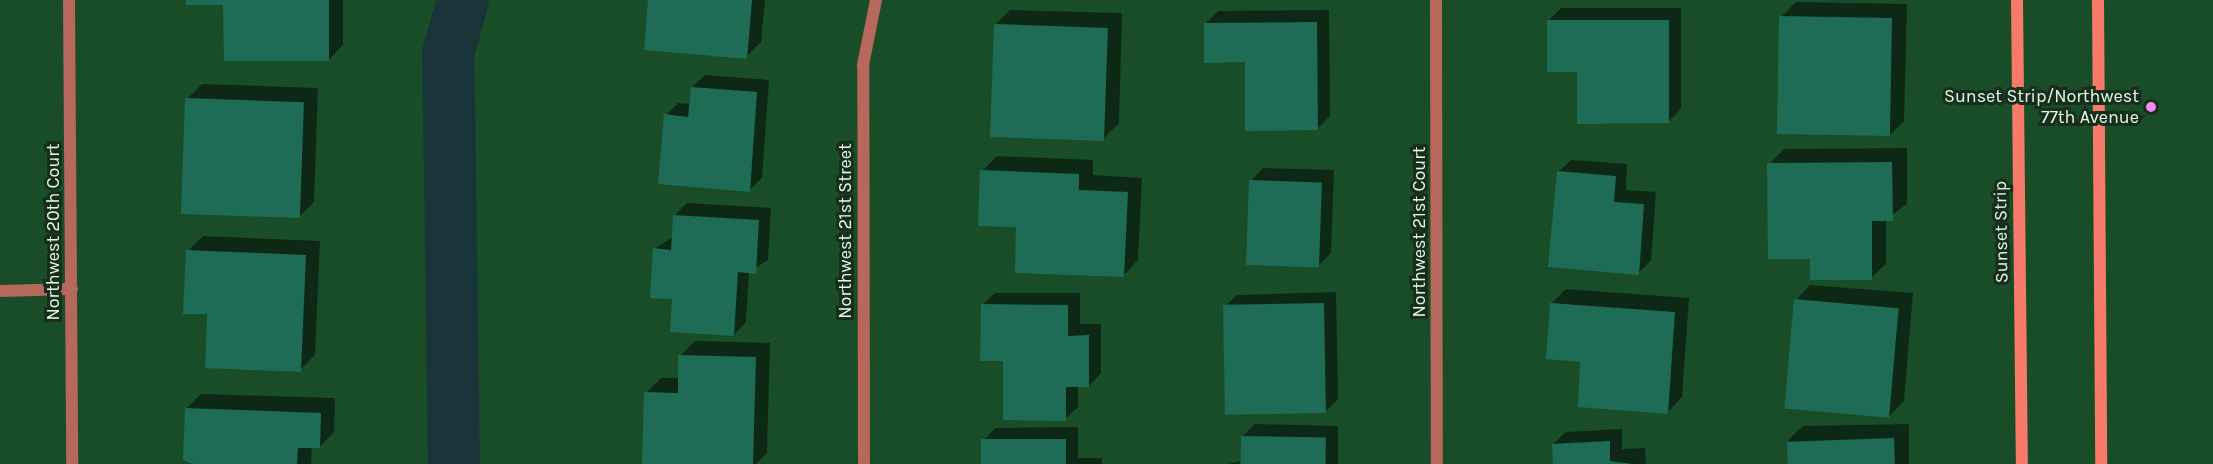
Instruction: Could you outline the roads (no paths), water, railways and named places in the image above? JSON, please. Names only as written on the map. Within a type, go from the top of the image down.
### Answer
[{"type":"street","name":"Northwest 20th Court","points":[[69,0],[72,464]]},
{"type":"street","name":"Northwest 21st Street","points":[[864,464],[863,65],[876,0]]},
{"type":"street","name":"Northwest 21st Court","points":[[1436,0],[1437,464]]},
{"type":"street","name":"Sunset Strip","points":[[2017,0],[2022,464]]},
{"type":"street","points":[[2098,0],[2101,464]]},
{"type":"street","points":[[0,291],[72,289]]},
{"type":"waterway","points":[[454,464],[448,54],[463,0]]},
{"type":"place","name":"Sunset Strip/Northwest 77th Avenue","points":[[2151,107]]}]
